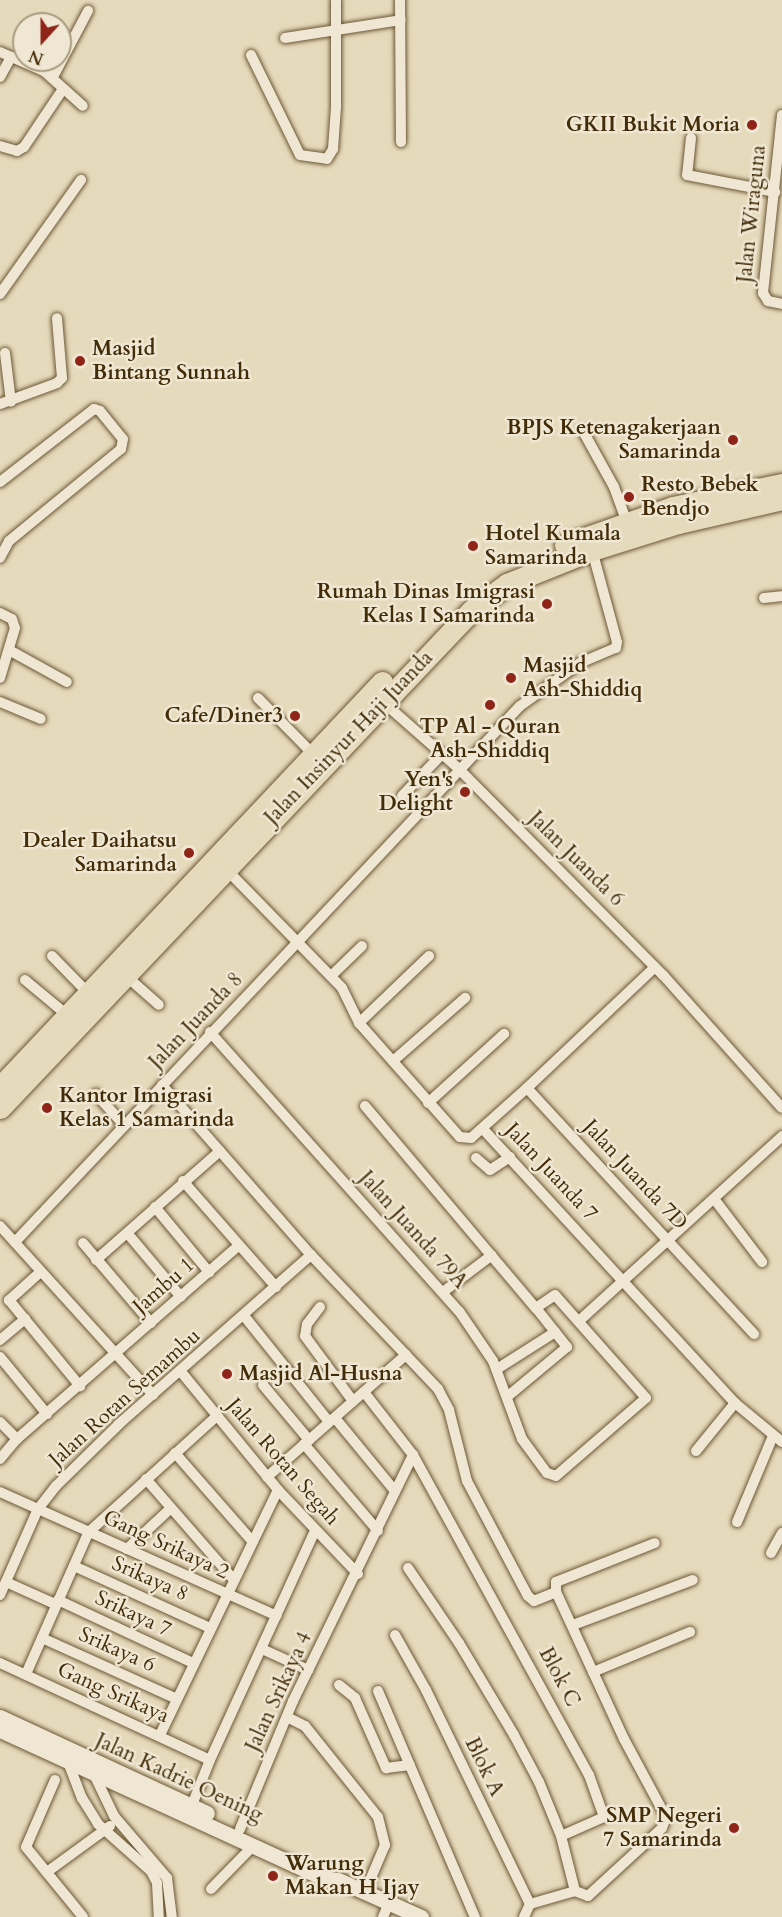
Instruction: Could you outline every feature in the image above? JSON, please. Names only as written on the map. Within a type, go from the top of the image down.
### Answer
[{"type":"highway","name":"Jalan Insinyur Haji Juanda","points":[[0,1088],[67,1015],[125,975],[383,701],[472,610],[494,593],[529,573],[592,550],[675,515],[782,484]]},
{"type":"highway","name":"Jalan Insinyur Haji Juanda","points":[[0,1108],[89,999],[312,753],[481,585],[535,555],[627,522],[782,499]]},
{"type":"main road","name":"Jalan Kadrie Oening","points":[[0,1717],[88,1758],[253,1846],[323,1878],[338,1880]]},
{"type":"main road","name":"Jalan Kadrie Oening","points":[[0,1730],[93,1773],[240,1829],[364,1892],[386,1910],[421,1917]]},
{"type":"street","points":[[251,55],[300,155],[327,159],[333,149],[336,0]]},
{"type":"street","points":[[400,0],[401,142]]},
{"type":"street","points":[[53,77],[88,11]]},
{"type":"street","points":[[285,38],[337,28],[401,20]]},
{"type":"street","points":[[0,52],[53,77],[83,106]]},
{"type":"street","points":[[0,77],[11,57]]},
{"type":"street","points":[[0,146],[17,151],[24,147],[63,89]]},
{"type":"street","name":"Jalan Wiraguna","points":[[782,115],[775,192],[777,222],[763,293],[768,301],[782,304]]},
{"type":"street","points":[[691,138],[687,175],[775,192]]},
{"type":"street","points":[[0,294],[81,180]]},
{"type":"street","points":[[5,353],[6,403],[62,378],[57,318]]},
{"type":"street","points":[[0,482],[94,409],[100,411],[123,440],[121,449],[18,532],[0,558]]},
{"type":"street","points":[[584,431],[614,487],[627,522]]},
{"type":"street","points":[[299,944],[460,770],[535,693],[580,663],[616,647],[592,550]]},
{"type":"street","points":[[764,598],[782,596]]},
{"type":"street","points":[[0,613],[15,624],[0,678]]},
{"type":"street","points":[[9,650],[67,682]]},
{"type":"street","points":[[258,698],[312,753]]},
{"type":"street","name":"Jalan Juanda 6","points":[[383,701],[460,770],[663,975],[782,1108]]},
{"type":"street","points":[[0,702],[41,719]]},
{"type":"street","points":[[402,796],[442,754]]},
{"type":"street","name":"Jalan Juanda 7","points":[[226,869],[345,992],[359,1023],[428,1103],[464,1139],[483,1129],[626,1281],[735,1403],[778,1439]]},
{"type":"street","name":"Jalan Juanda 8","points":[[15,1242],[210,1032],[299,944]]},
{"type":"street","points":[[331,976],[362,946]]},
{"type":"street","points":[[52,956],[89,999]]},
{"type":"street","points":[[359,1023],[429,956]]},
{"type":"street","points":[[483,1129],[655,967]]},
{"type":"street","points":[[125,975],[159,1005]]},
{"type":"street","points":[[25,980],[67,1015]]},
{"type":"street","points":[[393,1061],[465,998]]},
{"type":"street","name":"Jalan Juanda 79A","points":[[210,1032],[443,1292],[477,1335],[497,1369],[522,1439],[552,1476],[601,1439],[646,1398],[579,1321]]},
{"type":"street","points":[[428,1103],[504,1034]]},
{"type":"street","points":[[162,1085],[311,1255],[444,1398],[467,1481],[528,1596],[534,1601],[556,1592]]},
{"type":"street","name":"Jalan Juanda 7D","points":[[527,1088],[671,1241],[754,1334]]},
{"type":"street","points":[[96,1094],[124,1125]]},
{"type":"street","points":[[365,1106],[567,1347],[507,1397]]},
{"type":"street","points":[[536,1308],[555,1295],[579,1321],[671,1241],[782,1136]]},
{"type":"street","points":[[96,1260],[128,1234],[183,1181],[220,1151]]},
{"type":"street","points":[[476,1158],[490,1170],[510,1157]]},
{"type":"street","points":[[183,1181],[276,1287]]},
{"type":"street","points":[[715,1200],[762,1262]]},
{"type":"street","points":[[155,1207],[209,1272]]},
{"type":"street","points":[[0,1226],[153,1395]]},
{"type":"street","points":[[128,1234],[181,1297]]},
{"type":"street","points":[[83,1243],[151,1323]]},
{"type":"street","name":"Jambu 1","points":[[0,1459],[16,1439],[117,1355],[238,1246]]},
{"type":"street","name":"Jalan Rotan Semambu","points":[[0,1595],[38,1509],[86,1455],[245,1317],[311,1255]]},
{"type":"street","points":[[443,1292],[492,1255]]},
{"type":"street","points":[[37,1275],[9,1300],[80,1386]]},
{"type":"street","points":[[320,1307],[307,1324],[305,1336],[353,1401]]},
{"type":"street","points":[[245,1317],[395,1491]]},
{"type":"street","points":[[0,1340],[25,1319]]},
{"type":"street","points":[[497,1369],[555,1332]]},
{"type":"street","points":[[267,1477],[406,1355]]},
{"type":"street","points":[[0,1357],[47,1414]]},
{"type":"street","name":"Jalan Rotan Segah","points":[[182,1373],[278,1490],[358,1574]]},
{"type":"street","points":[[262,1384],[378,1531]]},
{"type":"street","points":[[364,1392],[413,1455]]},
{"type":"street","points":[[696,1451],[735,1403]]},
{"type":"street","points":[[26,1674],[89,1531],[217,1416]]},
{"type":"street","points":[[0,1422],[16,1439]]},
{"type":"street","points":[[736,1522],[778,1439]]},
{"type":"street","points":[[175,1453],[253,1542]]},
{"type":"street","name":"Jalan Srikaya 4","points":[[240,1829],[308,1670],[358,1574],[413,1455]]},
{"type":"street","name":"Blok C","points":[[413,1455],[548,1696],[604,1813],[602,1820],[561,1836]]},
{"type":"street","points":[[146,1479],[234,1580]]},
{"type":"street","points":[[160,1735],[192,1664],[278,1490]]},
{"type":"street","name":"Gang Srikaya 2","points":[[0,1492],[277,1616]]},
{"type":"street","points":[[128,1549],[171,1508]]},
{"type":"street","points":[[190,1811],[210,1760],[315,1531]]},
{"type":"street","points":[[771,1553],[782,1533]]},
{"type":"street","points":[[524,1917],[530,1904],[575,1891],[588,1896],[662,1828],[666,1816],[624,1739],[556,1592],[556,1579],[655,1544]]},
{"type":"street","name":"Srikaya 8","points":[[74,1566],[210,1628]]},
{"type":"street","points":[[408,1568],[452,1632],[514,1735],[543,1789],[561,1836],[575,1891]]},
{"type":"street","points":[[573,1625],[693,1580]]},
{"type":"street","name":"Srikaya 7","points":[[6,1582],[56,1602],[192,1664]]},
{"type":"street","points":[[593,1672],[690,1632]]},
{"type":"street","name":"Blok A","points":[[395,1635],[426,1690],[530,1904]]},
{"type":"street","name":"Srikaya 6","points":[[42,1638],[176,1698]]},
{"type":"street","points":[[262,1649],[308,1670]]},
{"type":"street","name":"Gang Srikaya","points":[[0,1663],[210,1760]]},
{"type":"street","points":[[339,1685],[355,1698],[386,1768],[410,1765]]},
{"type":"street","points":[[378,1691],[475,1917]]},
{"type":"street","points":[[287,1717],[305,1726],[378,1817],[385,1845],[364,1892]]},
{"type":"street","points":[[88,1758],[93,1773],[118,1821],[161,1867],[171,1891],[172,1917]]},
{"type":"street","points":[[68,1762],[81,1798],[105,1831],[151,1871],[157,1884],[159,1917]]},
{"type":"street","points":[[56,1780],[26,1848],[83,1917]]},
{"type":"street","points":[[47,1872],[118,1821]]},
{"type":"street","points":[[212,1889],[253,1846]]},
{"type":"place","name":"GKII Bukit Moria","points":[[752,125]]},
{"type":"place","name":"Masjid Bintang Sunnah","points":[[80,361]]},
{"type":"place","name":"BPJS Ketenagakerjaan Samarinda","points":[[733,440]]},
{"type":"place","name":"Resto Bebek Bendjo","points":[[629,497]]},
{"type":"place","name":"Hotel Kumala Samarinda","points":[[473,546]]},
{"type":"place","name":"Rumah Dinas Imigrasi Kelas I Samarinda","points":[[547,604]]},
{"type":"place","name":"Masjid Ash-Shiddiq","points":[[511,678]]},
{"type":"place","name":"TP Al - Quran Ash-Shiddiq","points":[[490,705]]},
{"type":"place","name":"Cafe/Diner3","points":[[295,716]]},
{"type":"place","name":"Yen's Delight","points":[[465,792]]},
{"type":"place","name":"Dealer Daihatsu Samarinda","points":[[189,853]]},
{"type":"place","name":"Kantor Imigrasi Kelas 1 Samarinda","points":[[47,1108]]},
{"type":"place","name":"Masjid Al-Husna","points":[[227,1374]]},
{"type":"place","name":"SMP Negeri 7 Samarinda","points":[[734,1828]]},
{"type":"place","name":"Warung Makan H Ijay","points":[[273,1876]]}]
